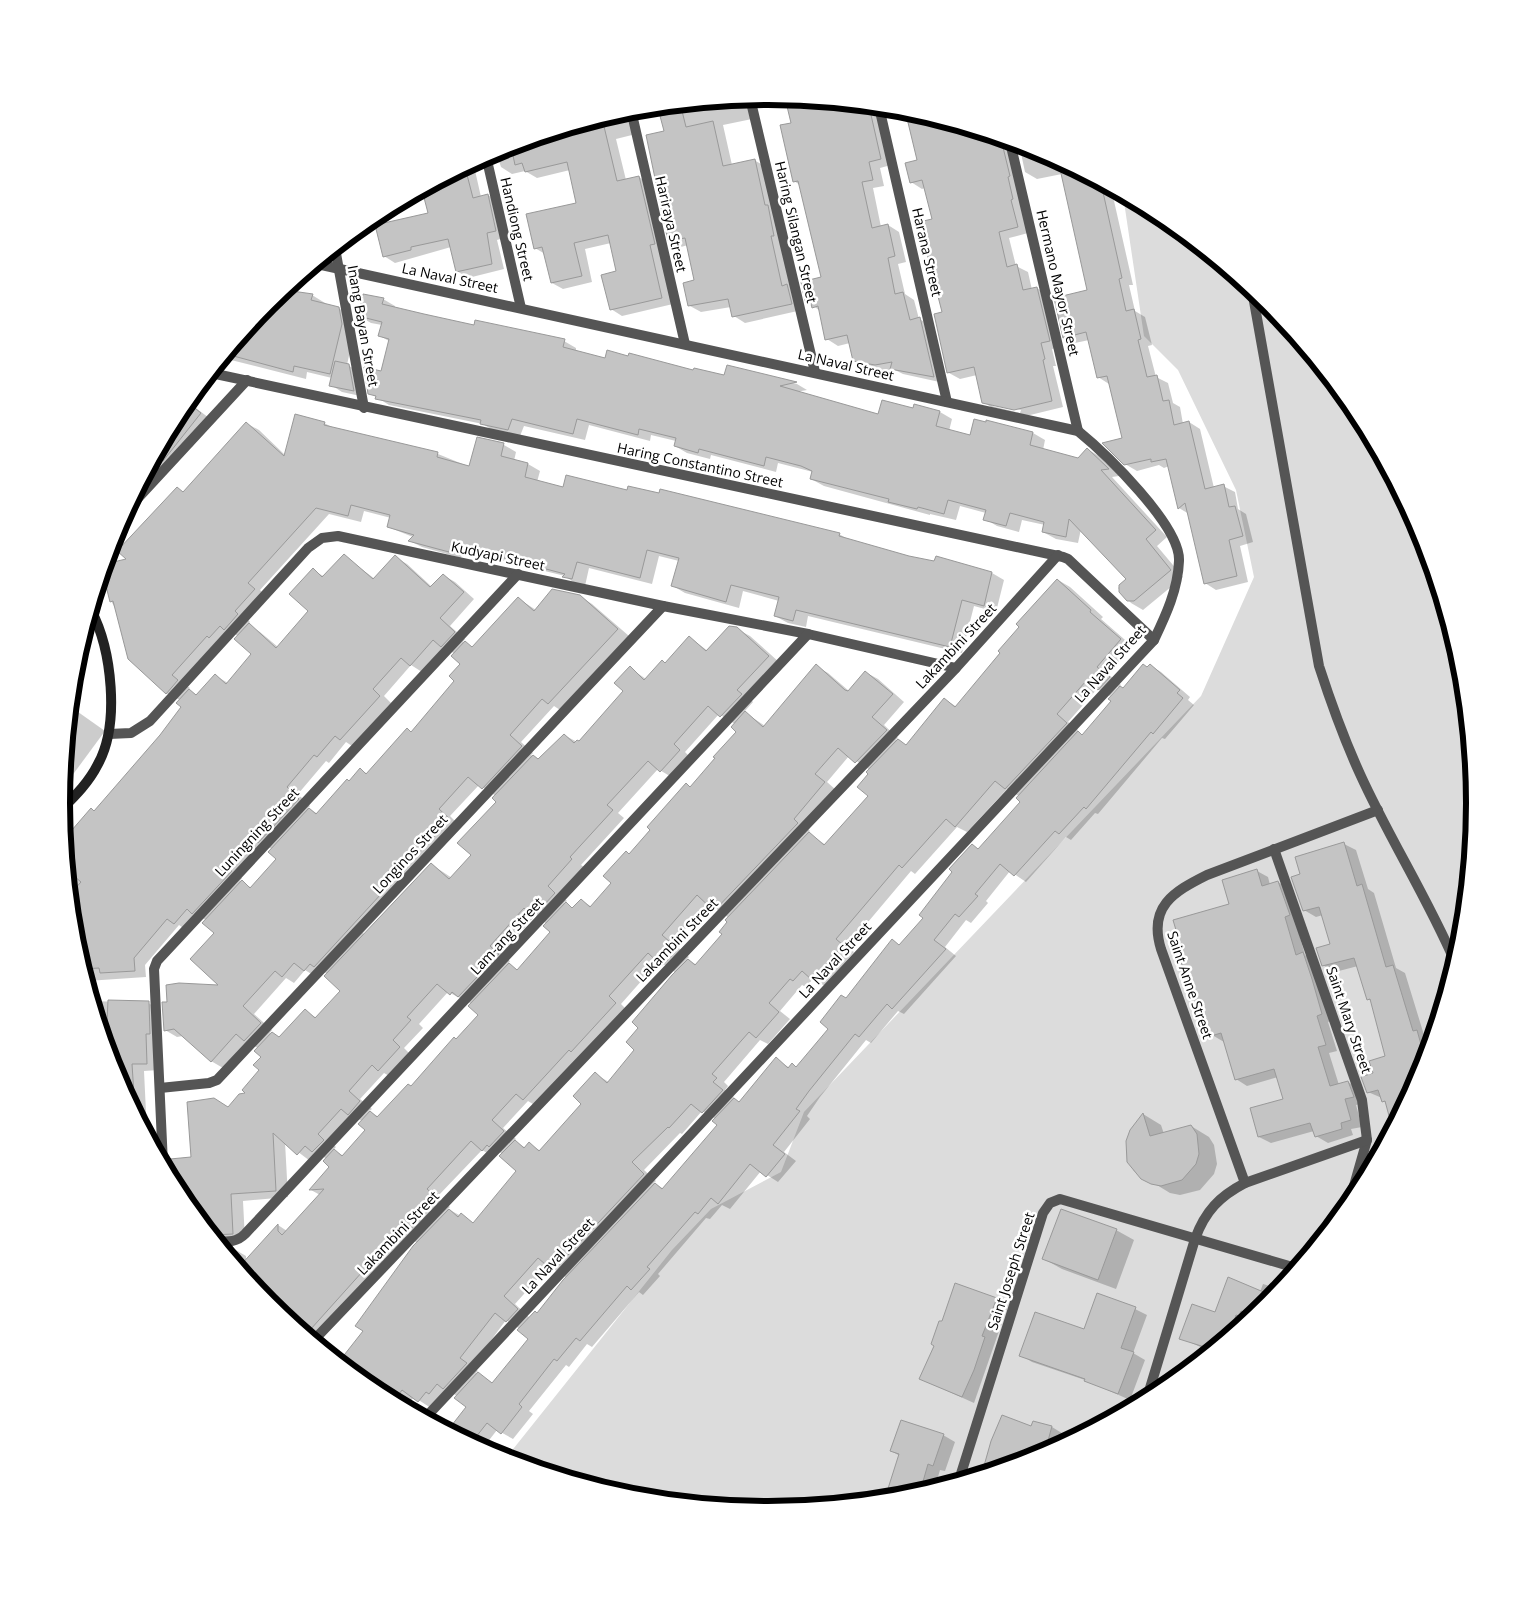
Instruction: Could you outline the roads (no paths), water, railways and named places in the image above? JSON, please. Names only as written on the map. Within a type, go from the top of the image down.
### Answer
[{"type":"street","name":"Haring Silangan Street","points":[[752,105],[815,372]]},
{"type":"street","name":"Harana Street","points":[[881,114],[947,402]]},
{"type":"street","name":"Hariraya Street","points":[[633,118],[685,344]]},
{"type":"street","name":"Hermano Mayor Street","points":[[1012,149],[1078,431]]},
{"type":"street","name":"Handiong Street","points":[[488,164],[521,308]]},
{"type":"street","name":"Inang Bayan Street","points":[[337,254],[364,408]]},
{"type":"street","name":"La Naval Street","points":[[324,265],[1078,431],[1104,452],[1169,528],[1177,543],[1180,559],[1176,586],[1168,611],[1154,640],[430,1413]]},
{"type":"street","points":[[1254,302],[1319,666],[1334,715],[1360,775],[1442,931],[1450,951]]},
{"type":"street","name":"Haring Constantino Street","points":[[217,374],[364,408],[1058,556],[1068,559],[1154,640]]},
{"type":"street","points":[[142,493],[247,380]]},
{"type":"street","name":"Kudyapi Street","points":[[109,734],[131,732],[150,721],[308,548],[322,538],[338,536],[663,606],[808,634],[956,668]]},
{"type":"street","name":"Lakambini Street","points":[[318,1336],[956,668],[1058,556]]},
{"type":"street","name":"Luningning Street","points":[[162,1149],[154,969],[157,961],[518,574]]},
{"type":"street","name":"Longinos Street","points":[[160,1088],[209,1084],[217,1080],[663,606]]},
{"type":"street","points":[[70,801],[83,788],[99,763],[109,734],[109,671],[106,649],[95,619]]},
{"type":"street","name":"Lam-ang Street","points":[[225,1242],[232,1242],[246,1234],[808,634]]},
{"type":"street","name":"Saint Anne Street","points":[[1245,1183],[1161,949],[1156,932],[1157,917],[1167,901],[1183,887],[1207,875],[1378,810]]},
{"type":"street","name":"Saint Mary Street","points":[[1274,849],[1355,1076],[1365,1114],[1367,1140],[1357,1176]]},
{"type":"street","points":[[1150,1386],[1195,1238],[1201,1221],[1210,1208],[1226,1193],[1245,1183],[1367,1140]]},
{"type":"street","name":"Saint Joseph Street","points":[[961,1473],[1043,1213],[1050,1203],[1060,1199],[1290,1266]]}]
